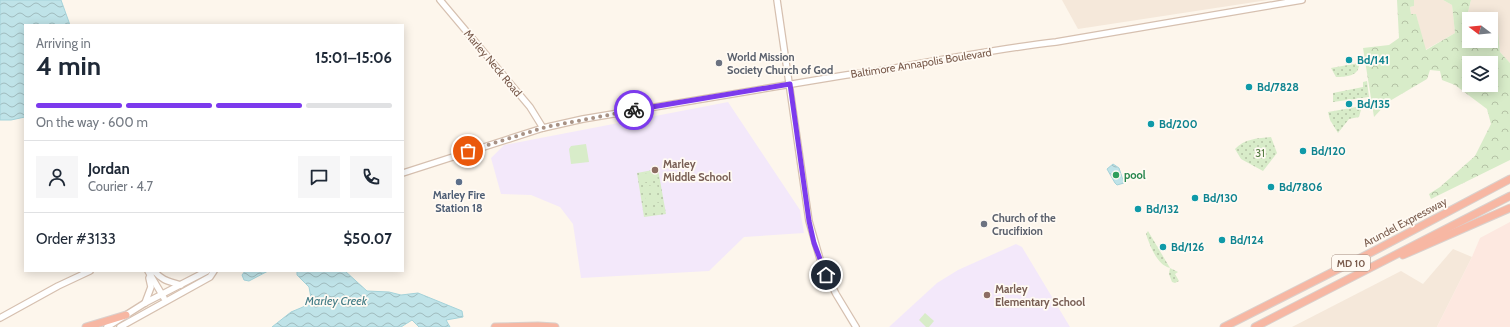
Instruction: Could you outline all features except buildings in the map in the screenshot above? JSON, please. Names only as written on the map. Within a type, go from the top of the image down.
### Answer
[{"type":"highway","points":[[1476,197],[1510,175]]},
{"type":"highway","name":"Arundel Expressway","points":[[1224,327],[1372,252],[1510,179]]},
{"type":"highway","name":"MD 10","points":[[1255,327],[1510,196]]},
{"type":"highway","points":[[1316,295],[1326,294],[1413,251],[1510,208]]},
{"type":"highway","points":[[86,327],[126,315]]},
{"type":"highway","points":[[495,327],[555,327]]},
{"type":"main road","name":"Marley Neck Road","points":[[440,0],[530,108],[543,128]]},
{"type":"main road","points":[[777,0],[809,221],[814,243],[822,266],[856,327]]},
{"type":"main road","name":"Baltimore Annapolis Boulevard","points":[[404,173],[543,128],[790,84],[871,72],[962,55],[1056,42],[1302,0]]},
{"type":"main road","points":[[0,318],[58,286],[88,272]]},
{"type":"main road","points":[[151,272],[166,301]]},
{"type":"main road","points":[[151,272],[167,282],[181,284]]},
{"type":"main road","points":[[146,303],[152,287],[149,278],[151,272]]},
{"type":"main road","points":[[107,327],[146,303],[206,272]]},
{"type":"main road","points":[[120,327],[210,277],[212,272]]},
{"type":"shaded area","points":[[1062,0],[1268,0],[1078,29]]},
{"type":"shaded area","points":[[1414,0],[1443,0],[1452,5],[1455,33],[1425,50],[1416,14],[1411,14],[1410,7],[1414,6]]},
{"type":"shaded area","points":[[1471,0],[1510,0],[1510,63],[1500,52],[1498,12],[1468,12]]},
{"type":"shaded area","points":[[728,102],[800,210],[804,233],[744,237],[709,271],[581,278],[573,224],[560,207],[531,195],[501,194],[491,158],[504,145]]},
{"type":"shaded area","points":[[1510,222],[1510,327],[1437,327],[1480,238]]},
{"type":"shaded area","name":"Marley Elementary School","points":[[1016,244],[1022,247],[1070,327],[889,327],[937,283],[958,270]]},
{"type":"shaded area","points":[[1453,249],[1472,257],[1437,327],[1292,327],[1401,271],[1423,284]]},
{"type":"green space","points":[[1397,0],[1414,0],[1414,6],[1410,7],[1411,14],[1416,14],[1426,50],[1455,33],[1452,5],[1443,0],[1471,0],[1468,12],[1462,12],[1462,48],[1498,48],[1498,32],[1500,52],[1510,63],[1510,160],[1431,199],[1429,194],[1440,187],[1475,156],[1491,124],[1487,109],[1464,92],[1498,92],[1498,56],[1462,56],[1462,90],[1455,85],[1442,80],[1440,71],[1430,70],[1427,79],[1388,102],[1374,117],[1363,48],[1389,45],[1399,38]]},
{"type":"green space","points":[[1359,63],[1359,67],[1355,73],[1344,77],[1336,77],[1331,68]]},
{"type":"green space","points":[[1367,81],[1369,97],[1333,102],[1333,93],[1363,87],[1363,82]]},
{"type":"green space","points":[[1362,106],[1359,117],[1349,119],[1338,133],[1330,120],[1328,112]]},
{"type":"green space","name":"31","points":[[1271,137],[1277,153],[1263,171],[1241,159],[1235,149],[1247,141]]},
{"type":"green space","points":[[586,144],[589,162],[571,164],[569,149],[571,146]]},
{"type":"green space","points":[[658,169],[666,214],[644,217],[637,173]]},
{"type":"green space","points":[[656,172],[658,180],[641,183],[640,174]]},
{"type":"green space","points":[[657,184],[658,191],[645,193],[644,187]]},
{"type":"green space","points":[[659,195],[660,202],[646,204],[645,197]]},
{"type":"green space","points":[[661,206],[662,212],[648,214],[647,208]]},
{"type":"green space","points":[[1148,231],[1170,268],[1161,263],[1155,254],[1146,234]]},
{"type":"green space","points":[[1170,268],[1178,272],[1175,274],[1179,281],[1175,283],[1172,282],[1169,274]]},
{"type":"green space","points":[[925,313],[934,321],[929,327],[926,327],[919,320]]},
{"type":"water","points":[[0,0],[61,0],[70,24],[24,24],[24,117],[11,120],[0,120]]},
{"type":"water","name":"pool","points":[[1113,164],[1119,168],[1124,183],[1117,185],[1115,183],[1107,169]]},
{"type":"water","points":[[244,272],[266,272],[249,281],[244,280],[242,275]]},
{"type":"water","name":"Marley Creek","points":[[297,272],[346,272],[367,291],[389,292],[401,295],[418,293],[462,311],[463,317],[446,320],[450,327],[419,327],[412,320],[401,327],[272,327],[291,312],[303,307],[311,298],[309,287],[297,275]]},
{"type":"way so far","points":[[468,151],[546,127],[634,110]]},
{"type":"place","name":"Bd/141","points":[[1349,60]]},
{"type":"place","name":"World Mission Society Church of God","points":[[719,63]]},
{"type":"place","name":"Bd/7828","points":[[1249,87]]},
{"type":"place","name":"Bd/135","points":[[1349,104]]},
{"type":"place","name":"Bd/200","points":[[1151,124]]},
{"type":"place","name":"Bd/120","points":[[1303,151]]},
{"type":"place","name":"Marley Middle School","points":[[655,170]]},
{"type":"place","name":"pool","points":[[1116,175]]},
{"type":"place","name":"Marley Fire Station 18","points":[[459,182]]},
{"type":"place","name":"Bd/7806","points":[[1271,187]]},
{"type":"place","name":"Bd/130","points":[[1195,198]]},
{"type":"place","name":"Bd/132","points":[[1138,209]]},
{"type":"place","name":"Church of the Crucifixion","points":[[984,224]]},
{"type":"place","name":"Bd/124","points":[[1222,240]]},
{"type":"place","name":"Bd/126","points":[[1163,247]]},
{"type":"place","name":"Marley Elementary School","points":[[987,295]]},
{"type":"route","points":[[634,110],[790,84],[809,221],[814,243],[826,275]]}]
